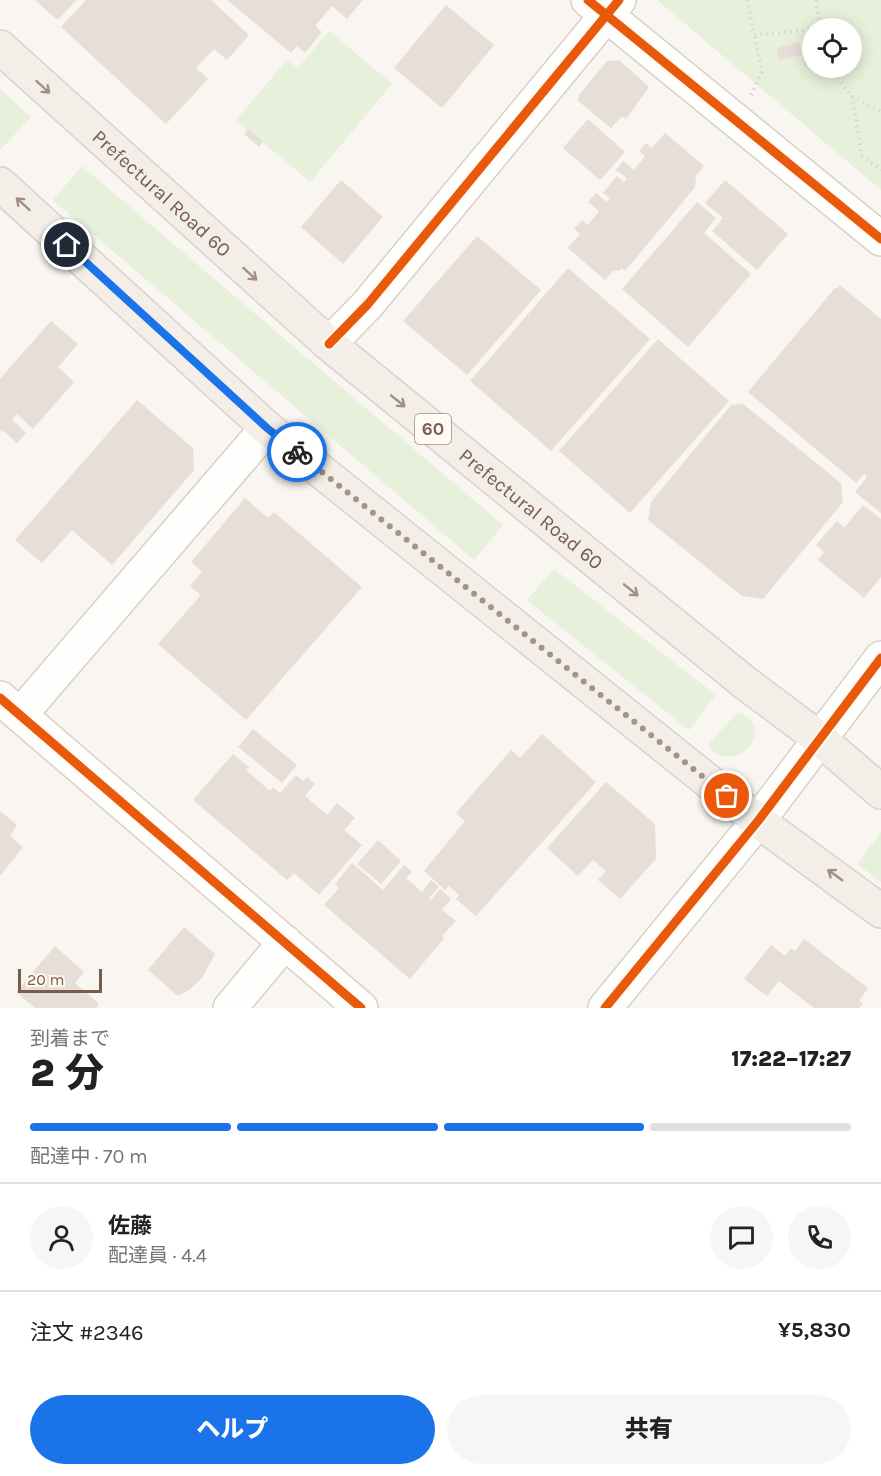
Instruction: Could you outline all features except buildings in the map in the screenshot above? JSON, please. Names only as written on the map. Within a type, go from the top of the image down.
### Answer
[{"type":"main road","name":"Prefectural Road 60","points":[[0,47],[329,344],[744,682],[820,740],[881,792]]},
{"type":"main road","points":[[0,183],[267,428],[758,821],[881,911]]},
{"type":"street","points":[[329,344],[368,304],[604,5],[881,239]]},
{"type":"street","points":[[267,428],[10,707],[361,1008]]},
{"type":"street","points":[[605,1008],[758,821],[881,658]]},
{"type":"street","points":[[230,1008],[285,942]]},
{"type":"path","points":[[747,0],[762,72],[747,105]]},
{"type":"path","points":[[816,0],[817,18]]},
{"type":"path","points":[[754,35],[802,30]]},
{"type":"path","points":[[838,78],[852,96],[881,112]]},
{"type":"path","points":[[852,96],[862,156],[881,170]]},
{"type":"green space","points":[[657,0],[881,0],[881,190]]},
{"type":"green space","points":[[329,31],[392,84],[310,182],[236,120],[287,60],[298,68]]},
{"type":"green space","points":[[0,89],[31,117],[0,150]]},
{"type":"green space","points":[[82,166],[503,525],[474,560],[53,200]]},
{"type":"green space","points":[[554,569],[716,695],[689,730],[527,600]]},
{"type":"green space","points":[[738,712],[749,719],[754,727],[754,737],[750,745],[743,752],[734,756],[722,756],[710,750],[709,743]]},
{"type":"green space","points":[[881,832],[881,882],[858,863]]},
{"type":"cycle path","points":[[588,0],[881,239]]},
{"type":"cycle path","points":[[329,344],[368,304],[619,0]]},
{"type":"cycle path","points":[[605,1008],[758,821],[881,658]]},
{"type":"cycle path","points":[[0,698],[361,1008]]},
{"type":"way so far","points":[[297,452],[727,796]]},
{"type":"route","points":[[67,245],[267,428],[297,452]]}]
